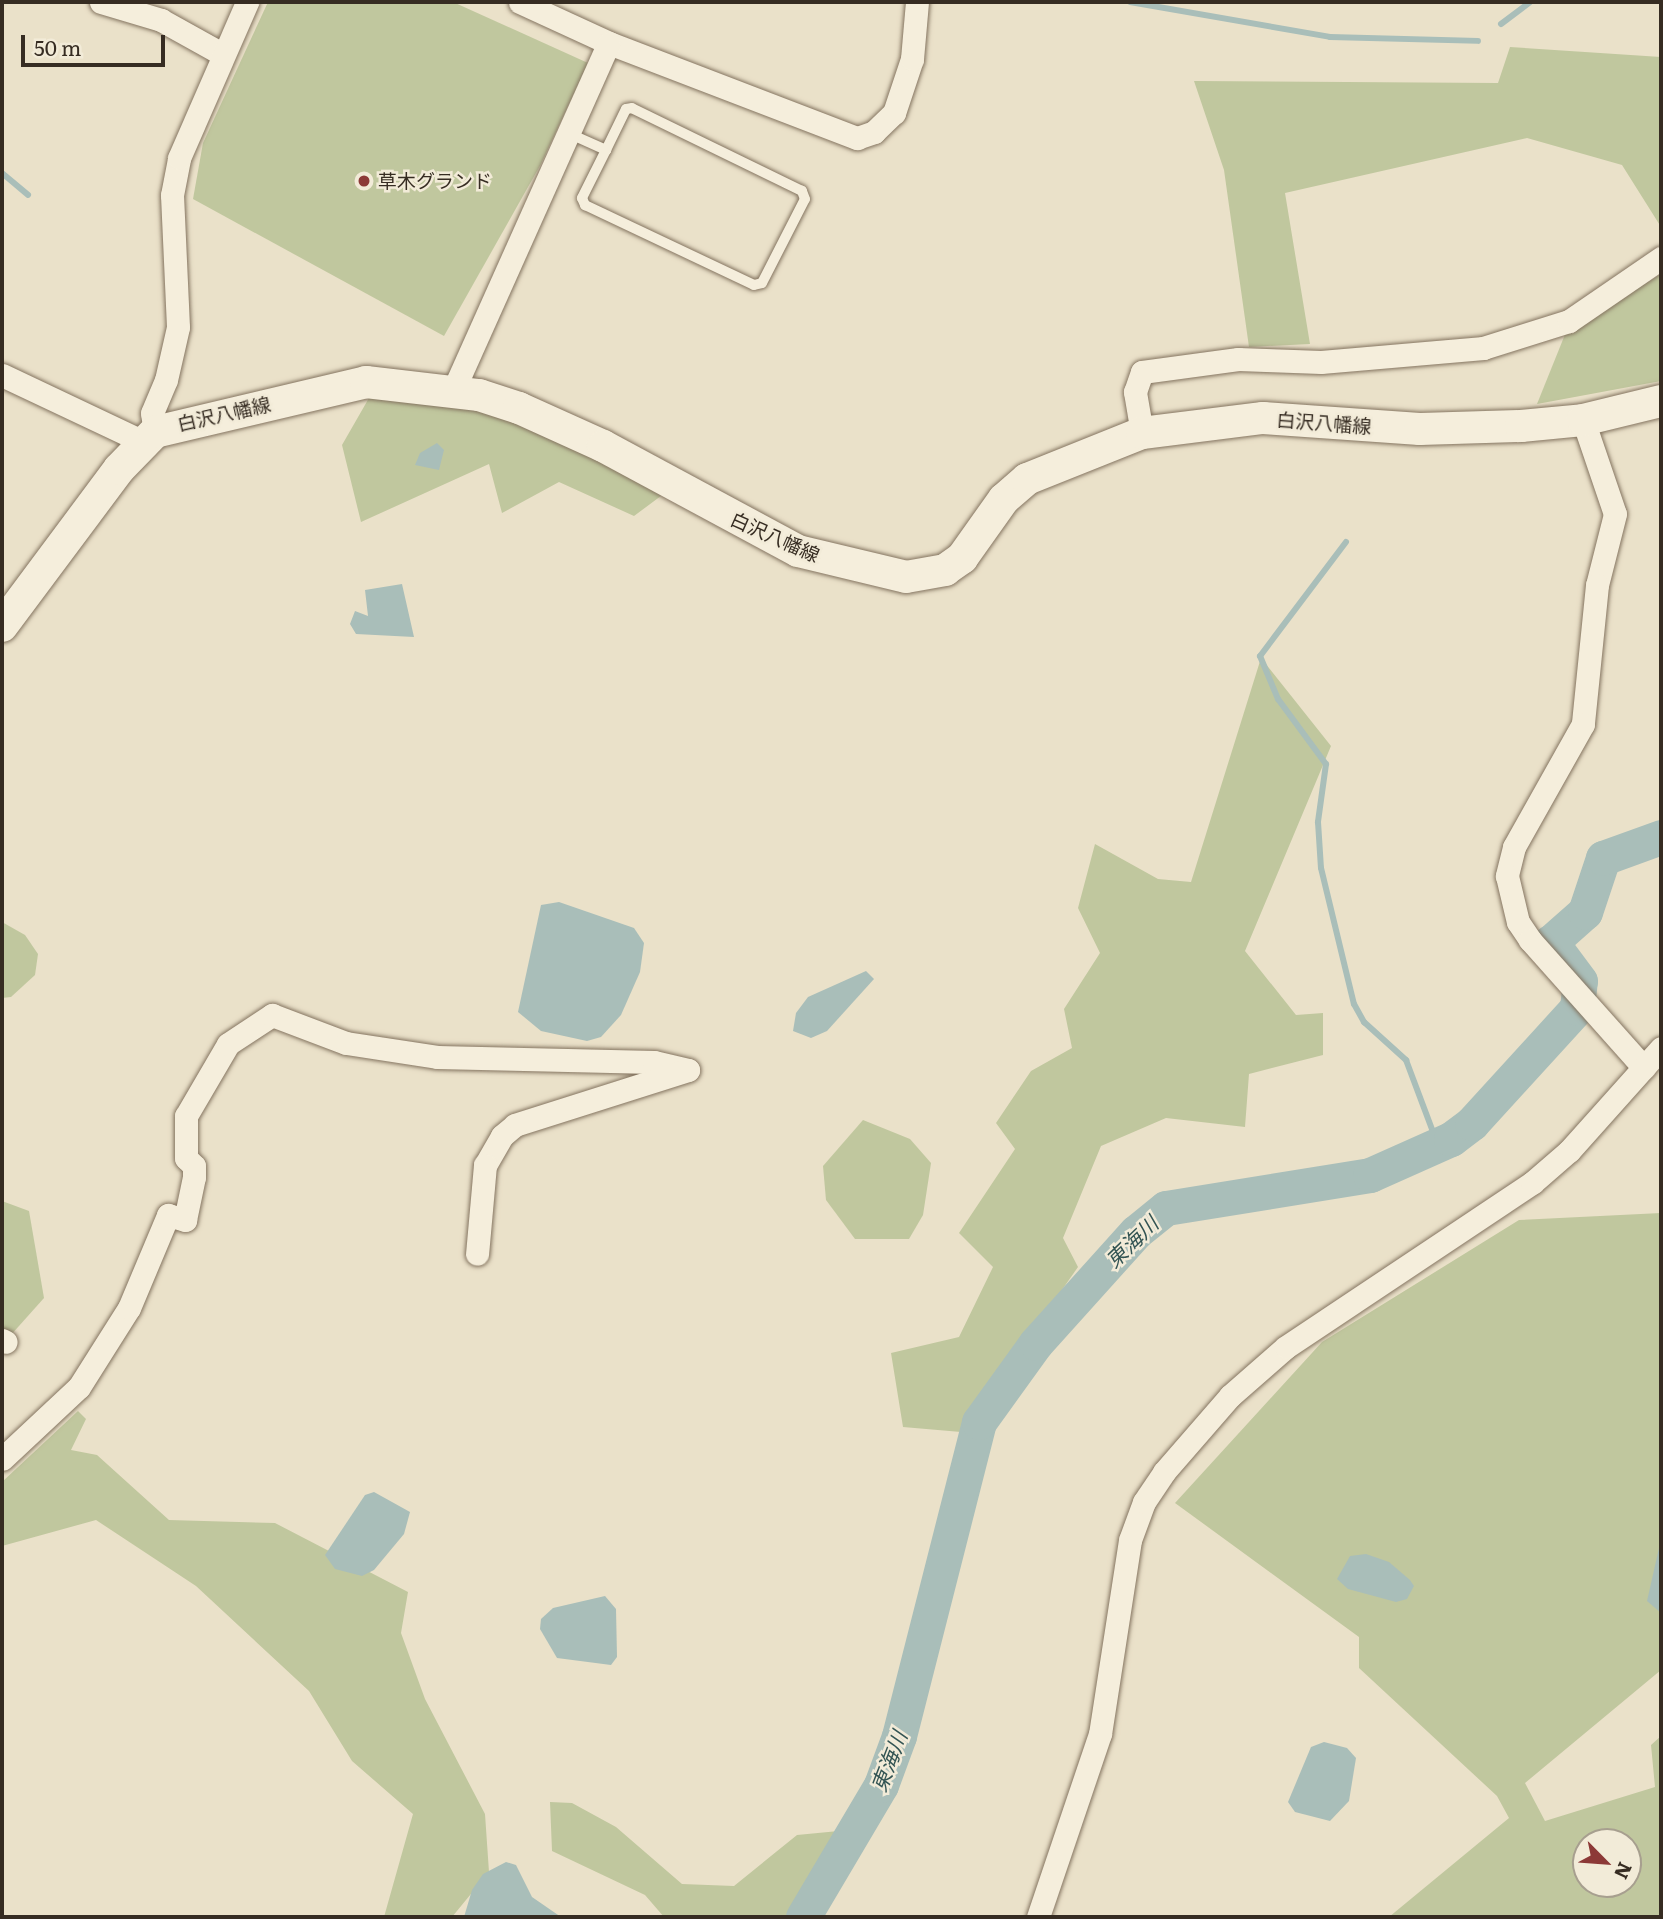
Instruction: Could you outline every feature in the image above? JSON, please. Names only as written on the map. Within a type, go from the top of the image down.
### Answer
[{"type":"main road","name":"白沢八幡線","points":[[150,437],[366,382],[453,391],[519,408],[603,446],[798,551],[906,577],[945,570],[962,558],[1004,499],[1027,480],[1142,433],[1263,418],[1420,429],[1583,420],[1661,401]]},
{"type":"main road","points":[[2,626],[150,437]]},
{"type":"street","points":[[101,2],[161,20],[222,54]]},
{"type":"street","points":[[2,375],[150,437],[152,413],[166,380],[178,327],[172,195],[189,127],[247,2]]},
{"type":"street","points":[[520,2],[610,43],[857,138],[874,132],[894,113],[912,59],[917,2]]},
{"type":"street","points":[[453,391],[610,43]]},
{"type":"street","points":[[1142,433],[1135,392],[1142,372],[1224,360],[1342,361],[1483,348],[1569,321],[1661,258]]},
{"type":"street","points":[[1583,420],[1615,514],[1597,585],[1583,724],[1514,847],[1507,876],[1518,922],[1570,989],[1644,1068]]},
{"type":"street","points":[[2,1459],[79,1387],[129,1308],[168,1215],[185,1220],[194,1177],[194,1166],[187,1158],[186,1116],[228,1044],[272,1015],[346,1043],[437,1057],[654,1062],[688,1070],[515,1125],[502,1136],[485,1165],[477,1254]]},
{"type":"street","points":[[1038,1917],[1100,1734],[1130,1540],[1144,1502],[1164,1472],[1230,1396],[1286,1347],[1532,1183],[1661,1048]]},
{"type":"lane","points":[[632,107],[802,191],[805,199],[762,283],[754,285],[585,205],[582,198],[606,150],[632,107]]},
{"type":"lane","points":[[568,134],[606,150]]},
{"type":"green space","name":"草木グランド","points":[[268,2],[453,2],[588,63],[541,164],[444,336],[193,199],[203,143]]},
{"type":"green space","points":[[1510,47],[1661,57],[1661,227],[1622,165],[1527,138],[1285,193],[1310,344],[1249,347],[1224,170],[1194,81],[1498,83]]},
{"type":"green space","points":[[1661,274],[1661,381],[1537,404],[1566,332]]},
{"type":"green space","points":[[373,391],[478,403],[669,490],[634,516],[559,482],[502,513],[489,464],[361,522],[342,445]]},
{"type":"green space","points":[[1261,658],[1331,746],[1245,951],[1296,1015],[1323,1013],[1323,1055],[1249,1074],[1245,1127],[1166,1118],[1101,1146],[1063,1238],[1078,1267],[1015,1357],[961,1432],[903,1427],[891,1353],[959,1337],[993,1267],[959,1233],[1015,1149],[996,1123],[1031,1071],[1072,1048],[1064,1009],[1100,953],[1078,908],[1095,844],[1158,879],[1191,882]]},
{"type":"green space","points":[[2,922],[25,935],[38,954],[35,975],[11,997],[2,998]]},
{"type":"green space","points":[[863,1120],[910,1139],[931,1163],[923,1215],[909,1239],[855,1239],[826,1200],[823,1166]]},
{"type":"green space","points":[[2,1201],[29,1211],[44,1298],[2,1345]]},
{"type":"green space","points":[[1661,1213],[1661,1670],[1525,1783],[1545,1821],[1655,1787],[1651,1745],[1661,1736],[1661,1917],[1389,1917],[1509,1818],[1497,1796],[1359,1668],[1359,1637],[1175,1503],[1322,1342],[1519,1220]]},
{"type":"green space","points":[[78,1411],[86,1419],[71,1450],[97,1455],[169,1520],[275,1523],[408,1592],[401,1633],[425,1699],[485,1814],[489,1872],[452,1917],[384,1917],[413,1814],[352,1761],[309,1691],[196,1586],[96,1520],[2,1546],[2,1482]]},
{"type":"green space","points":[[550,1802],[572,1803],[616,1827],[682,1884],[734,1886],[797,1835],[849,1830],[794,1917],[664,1917],[645,1895],[552,1851]]},
{"type":"water","points":[[437,443],[444,450],[439,470],[415,465],[420,453]]},
{"type":"water","points":[[402,584],[414,637],[356,634],[350,624],[355,611],[368,616],[365,590]]},
{"type":"water","points":[[559,902],[634,928],[644,943],[640,972],[621,1015],[601,1037],[587,1041],[541,1031],[518,1012],[541,905]]},
{"type":"water","points":[[866,971],[874,979],[827,1031],[811,1038],[793,1031],[796,1013],[808,997]]},
{"type":"water","points":[[374,1492],[410,1512],[404,1534],[374,1570],[362,1576],[335,1569],[325,1555],[365,1495]]},
{"type":"water","points":[[1661,1539],[1661,1613],[1647,1601]]},
{"type":"water","points":[[1366,1554],[1389,1562],[1410,1580],[1414,1586],[1407,1599],[1396,1602],[1348,1589],[1337,1579],[1350,1556]]},
{"type":"water","points":[[605,1596],[616,1609],[617,1657],[611,1665],[557,1658],[540,1629],[541,1619],[553,1608]]},
{"type":"water","points":[[1324,1742],[1347,1748],[1356,1758],[1349,1801],[1330,1821],[1295,1812],[1288,1802],[1311,1747]]},
{"type":"water","points":[[506,1862],[516,1865],[532,1897],[561,1917],[464,1917],[472,1890],[483,1874]]},
{"type":"waterway","points":[[1130,2],[1330,37],[1478,41]]},
{"type":"waterway","points":[[1501,24],[1530,2]]},
{"type":"waterway","points":[[2,173],[28,195]]},
{"type":"waterway","points":[[1346,542],[1260,656],[1278,699],[1326,764],[1318,822],[1321,868],[1354,1004],[1364,1022],[1406,1060],[1438,1145]]},
{"type":"waterway","name":"東海川","points":[[803,1917],[881,1785],[899,1736],[979,1422],[1036,1343],[1136,1232],[1166,1208],[1370,1175],[1451,1139],[1472,1123],[1577,1008],[1580,981],[1551,942],[1585,912],[1603,858],[1661,837]]},
{"type":"place","name":"草木グランド","points":[[364,181]]}]
